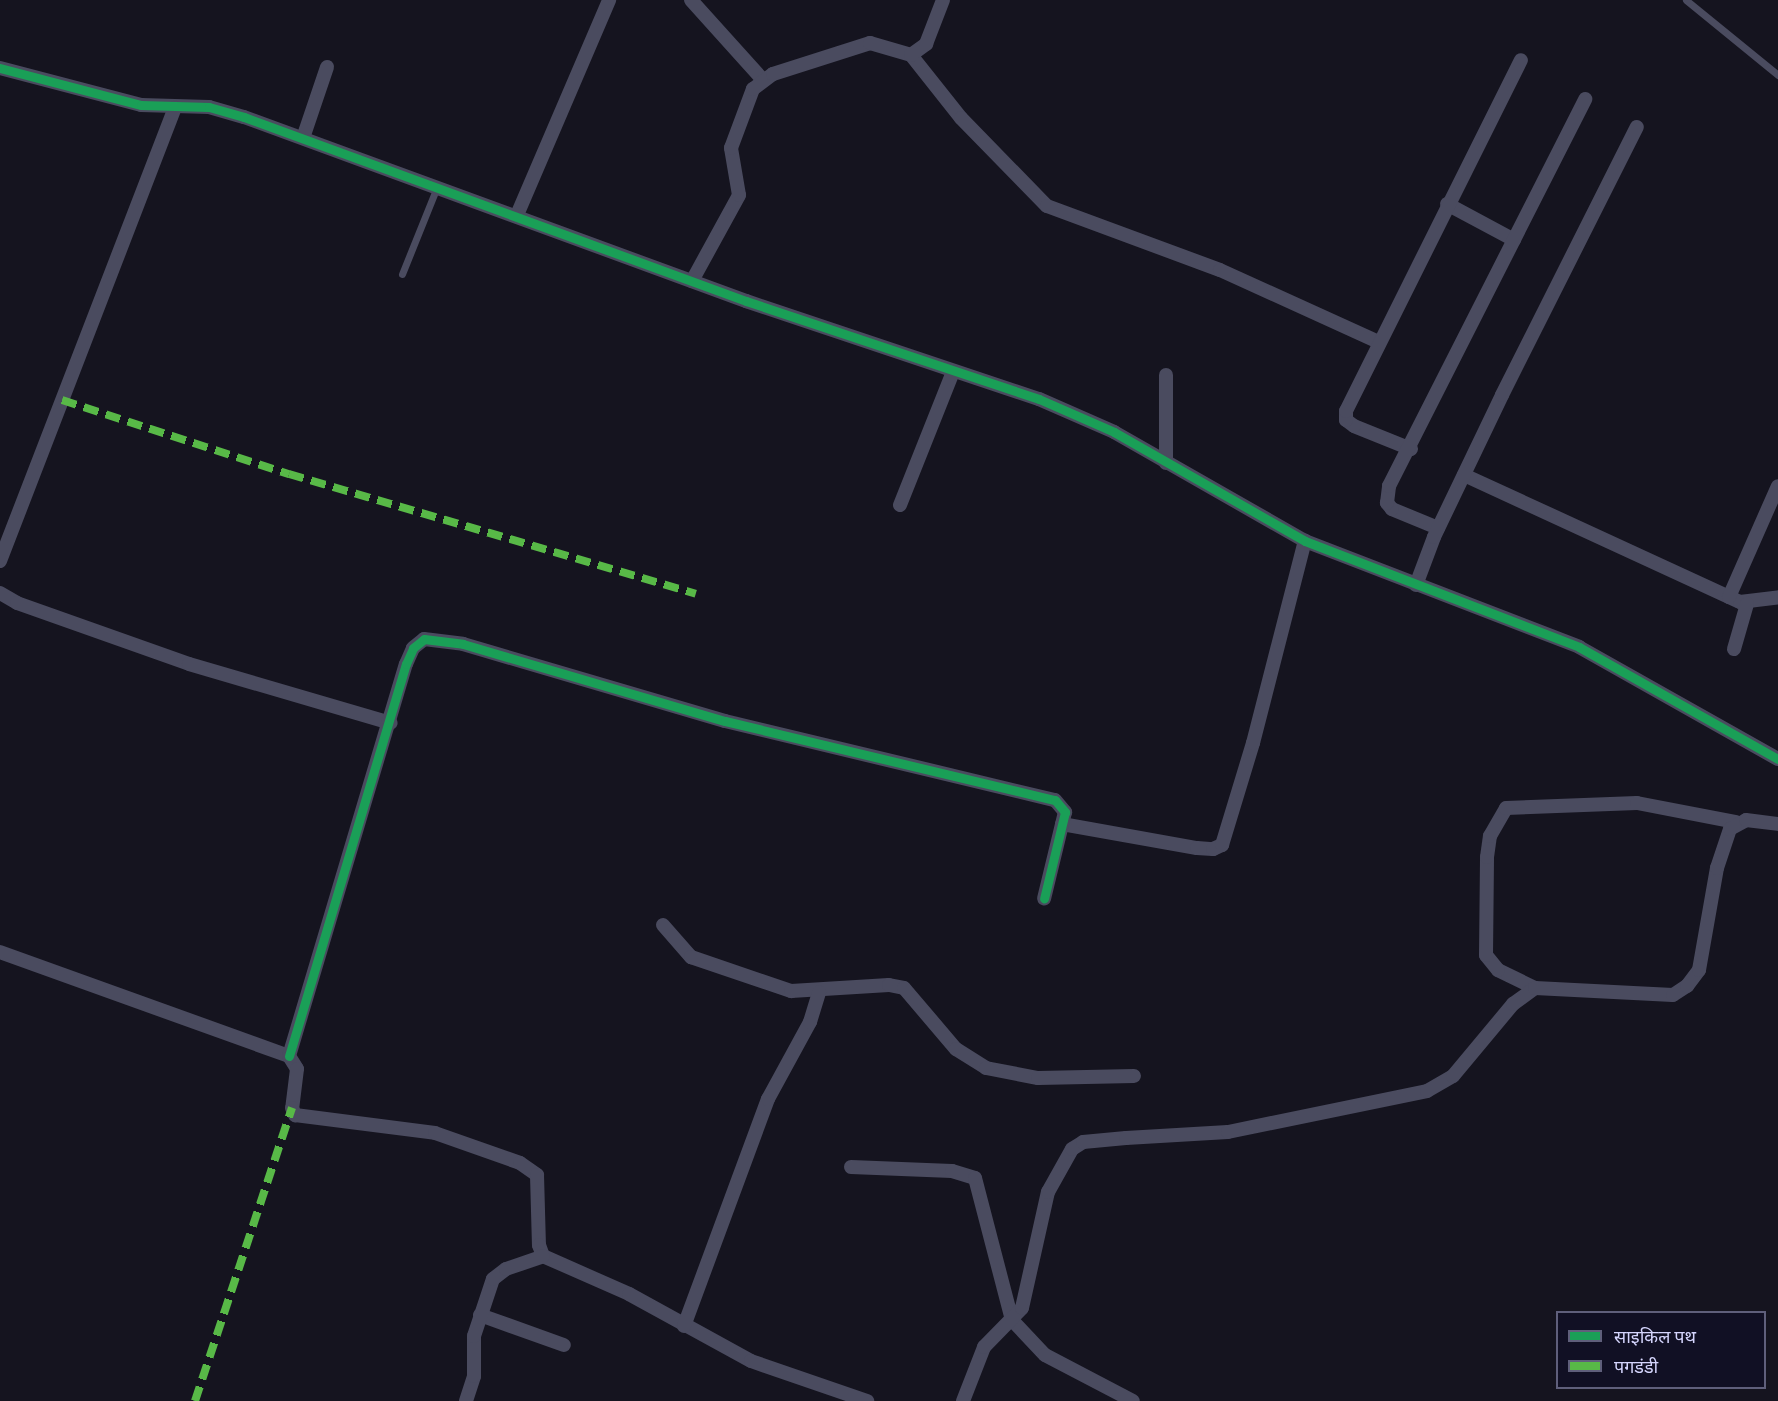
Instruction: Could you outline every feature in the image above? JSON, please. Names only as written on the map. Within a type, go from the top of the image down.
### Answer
[{"type":"street","points":[[517,215],[609,0]]},
{"type":"street","points":[[691,0],[763,80]]},
{"type":"street","points":[[911,55],[926,44],[943,0]]},
{"type":"street","points":[[692,281],[739,195],[731,148],[753,89],[763,80],[870,43],[911,55],[960,118],[1047,206],[1220,270],[1379,342]]},
{"type":"street","points":[[1411,449],[1354,426],[1346,420],[1352,395],[1521,60]]},
{"type":"street","points":[[303,138],[327,67]]},
{"type":"street","points":[[0,68],[141,105],[209,108],[303,138],[692,281],[1079,415],[1305,541],[1579,647],[1778,759]]},
{"type":"street","points":[[1438,528],[1392,509],[1387,503],[1389,486],[1411,449],[1585,99]]},
{"type":"street","points":[[0,561],[175,108]]},
{"type":"street","points":[[1416,585],[1438,528],[1637,127]]},
{"type":"street","points":[[1447,204],[1514,240]]},
{"type":"street","points":[[900,505],[953,372]]},
{"type":"street","points":[[1166,375],[1166,463]]},
{"type":"street","points":[[1464,475],[1747,604],[1778,597]]},
{"type":"street","points":[[1729,597],[1778,486]]},
{"type":"street","points":[[1062,824],[1197,848],[1213,849],[1222,844],[1253,743],[1305,541]]},
{"type":"street","points":[[0,593],[17,603],[189,664],[391,723]]},
{"type":"street","points":[[1734,649],[1747,604]]},
{"type":"street","points":[[289,1056],[300,1009],[316,968],[413,648],[424,639],[441,639],[725,721],[1044,796],[1063,805],[1062,824],[1044,899]]},
{"type":"street","points":[[1736,822],[1723,842],[1705,949],[1699,970],[1688,986],[1673,995],[1535,988],[1498,970],[1486,955],[1487,857],[1490,836],[1506,808],[1637,803],[1736,822],[1778,824]]},
{"type":"street","points":[[663,925],[681,948],[703,963],[791,992],[889,986],[904,988],[968,1059],[1014,1076],[1134,1076]]},
{"type":"street","points":[[0,952],[289,1056],[297,1069],[292,1108],[295,1115],[435,1133],[520,1163],[537,1175],[539,1245],[543,1256]]},
{"type":"street","points":[[963,1401],[984,1347],[1012,1320],[1028,1292],[1048,1192],[1072,1149],[1083,1142],[1228,1132],[1427,1091],[1453,1076],[1514,1004],[1535,988]]},
{"type":"street","points":[[684,1326],[768,1099],[810,1022],[819,992]]},
{"type":"street","points":[[851,1167],[952,1171],[975,1178],[1012,1320],[1045,1355],[1128,1400]]},
{"type":"street","points":[[466,1401],[474,1376],[474,1336],[487,1292],[498,1274],[543,1256],[629,1294],[751,1361],[867,1401]]},
{"type":"street","points":[[480,1316],[564,1344]]},
{"type":"lane","points":[[1686,0],[1778,75]]},
{"type":"lane","points":[[402,274],[437,186]]},
{"type":"marked path","points":[[62,400],[289,474],[696,594]]},
{"type":"marked path","points":[[195,1401],[292,1108]]},
{"type":"cycle path","points":[[0,68],[141,105],[209,107],[244,117],[746,301],[1039,399],[1114,432],[1305,541],[1579,647],[1778,759]]},
{"type":"cycle path","points":[[289,1056],[406,664],[413,648],[424,639],[463,644],[725,721],[1055,800],[1065,812],[1044,899]]}]
